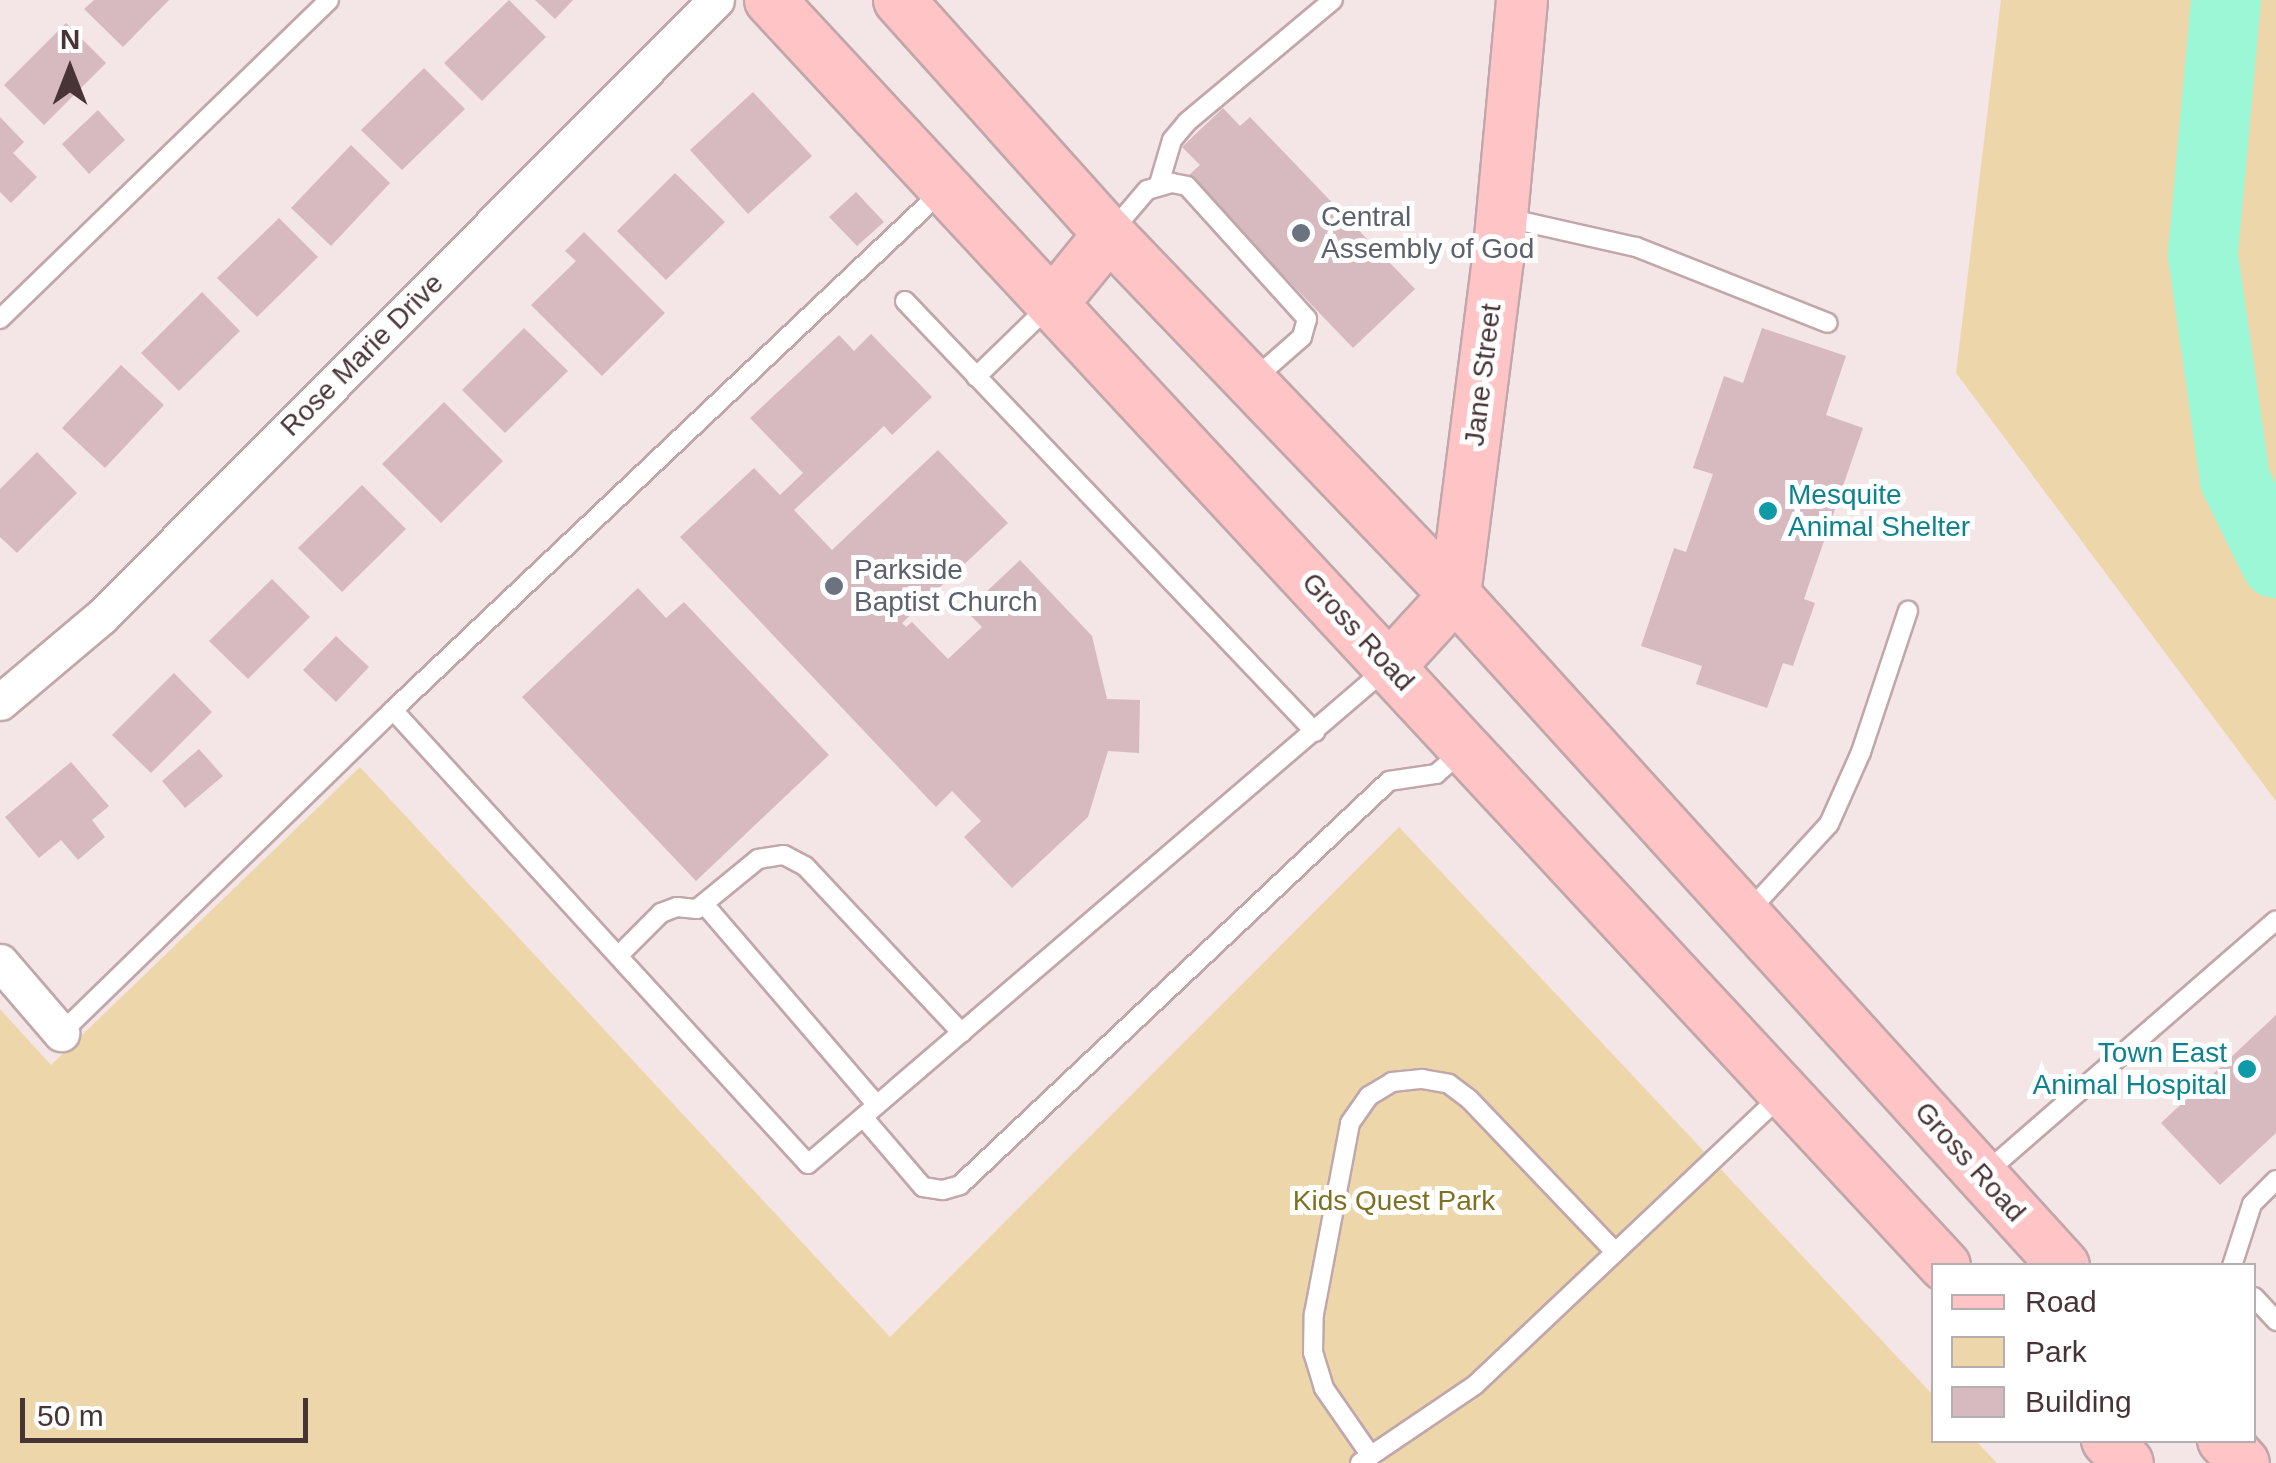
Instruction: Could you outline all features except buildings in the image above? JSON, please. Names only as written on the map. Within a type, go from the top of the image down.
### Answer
[{"type":"main road","name":"Gross Road","points":[[770,0],[1942,1263]]},
{"type":"main road","name":"Gross Road","points":[[899,0],[1109,234],[1454,596],[2061,1263]]},
{"type":"main road","name":"Jane Street","points":[[1454,596],[1502,217],[1522,0]]},
{"type":"main road","points":[[1053,303],[1109,234]]},
{"type":"main road","points":[[1390,666],[1454,596]]},
{"type":"main road","points":[[2110,1443],[2128,1463]]},
{"type":"main road","points":[[2226,1443],[2244,1463]]},
{"type":"street","name":"Rose Marie Drive","points":[[0,702],[101,617],[716,0]]},
{"type":"street","points":[[0,962],[60,1033]]},
{"type":"lane","points":[[0,320],[329,0]]},
{"type":"lane","points":[[1159,184],[1172,140],[1187,122],[1332,0]]},
{"type":"lane","points":[[1109,234],[1147,190],[1159,184],[1187,186],[1306,319],[1308,328],[1302,336],[1250,383]]},
{"type":"lane","points":[[60,1033],[392,710],[945,188]]},
{"type":"lane","points":[[1502,217],[1636,247],[1828,322]]},
{"type":"lane","points":[[905,302],[1315,732]]},
{"type":"lane","points":[[976,377],[1053,303]]},
{"type":"lane","points":[[1745,915],[1829,824],[1860,752],[1908,611]]},
{"type":"lane","points":[[392,710],[808,1164],[1390,666]]},
{"type":"lane","points":[[704,904],[870,1111],[923,1187],[943,1190],[960,1186],[1389,781],[1436,774],[1466,748]]},
{"type":"lane","points":[[618,956],[661,913],[677,907],[696,909],[758,859],[784,855],[815,877],[962,1033]]},
{"type":"lane","points":[[1982,1176],[2276,920]]},
{"type":"lane","points":[[1615,1252],[1469,1099],[1448,1084],[1422,1079],[1392,1082],[1369,1096],[1350,1124],[1314,1314],[1313,1354],[1324,1388],[1366,1459],[1475,1385],[1784,1093]]},
{"type":"lane","points":[[2233,1263],[2252,1204],[2276,1180]]},
{"type":"lane","points":[[2256,1299],[2276,1322]]},
{"type":"green space","points":[[2001,0],[2276,0],[2276,801],[1956,373]]},
{"type":"green space","name":"Kids Quest Park","points":[[360,767],[890,1337],[1399,827],[1931,1393],[1931,1443],[1978,1443],[1997,1463],[0,1463],[0,1009],[51,1065]]},
{"type":"waterway","points":[[2226,0],[2203,255],[2235,480],[2276,563]]},
{"type":"place","name":"Central Assembly of God","points":[[1301,233]]},
{"type":"place","name":"Mesquite Animal Shelter","points":[[1768,511]]},
{"type":"place","name":"Parkside Baptist Church","points":[[834,586]]},
{"type":"place","name":"Town East Animal Hospital","points":[[2247,1069]]}]
